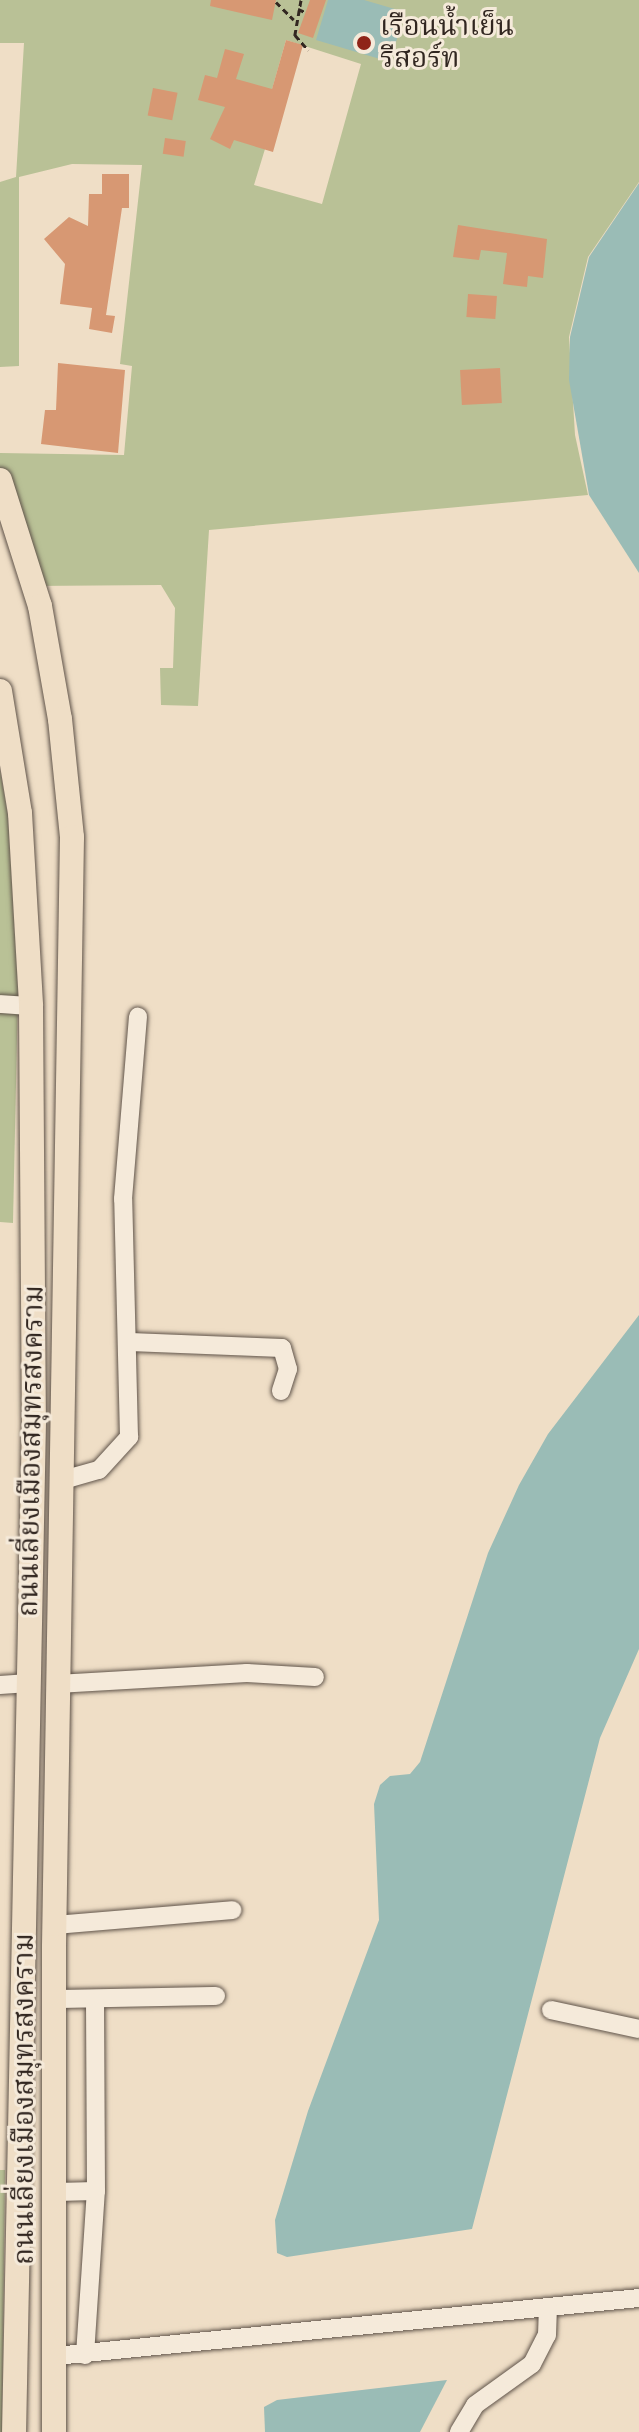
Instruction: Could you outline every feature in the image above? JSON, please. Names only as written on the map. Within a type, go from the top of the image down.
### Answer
[{"type":"main road","name":"ถนนเลี่ยงเมืองสมุทรสงคราม","points":[[0,480],[40,606],[60,719],[72,837],[57,1684],[54,2432]]},
{"type":"main road","name":"ถนนเลี่ยงเมืองสมุทรสงคราม","points":[[0,691],[20,813],[31,1006],[34,1421],[14,2432]]},
{"type":"main road","points":[[22,1951],[42,1960],[55,1936]]},
{"type":"main road","points":[[22,2000],[26,1988],[41,1982],[56,1999]]},
{"type":"street","points":[[0,1004],[31,1006]]},
{"type":"street","points":[[63,1480],[99,1470],[129,1437],[130,1342],[123,1199],[138,1017]]},
{"type":"street","points":[[130,1342],[282,1348],[288,1369],[281,1391]]},
{"type":"street","points":[[57,1684],[247,1673],[315,1677]]},
{"type":"street","points":[[0,1685],[29,1683]]},
{"type":"street","points":[[55,1936],[232,1910]]},
{"type":"street","points":[[56,1999],[95,2002],[216,1996]]},
{"type":"street","points":[[85,2355],[96,2191],[95,2002]]},
{"type":"street","points":[[551,2010],[639,2029]]},
{"type":"street","points":[[56,2192],[96,2191]]},
{"type":"street","points":[[55,2356],[639,2298]]},
{"type":"street","points":[[459,2432],[475,2405],[532,2364],[547,2335],[548,2309]]},
{"type":"path","points":[[301,0],[294,20],[295,35],[308,50]]},
{"type":"path","points":[[276,2],[294,20]]},
{"type":"path","points":[[298,9],[305,12]]},
{"type":"green space","points":[[0,0],[639,0],[639,182],[588,257],[569,337],[575,435],[588,495],[209,530],[198,706],[161,705],[160,668],[173,668],[175,608],[161,585],[33,586],[0,479],[0,453],[124,455],[132,366],[120,364],[142,165],[72,164],[19,177],[19,366],[0,367],[0,182],[16,177],[24,43],[0,43]],"holes":[[[286,40],[361,64],[322,204],[254,185],[265,149],[256,146]]]},
{"type":"green space","points":[[0,771],[8,816],[18,991],[13,1223],[0,1222]]},
{"type":"green space","points":[[0,2170],[5,2170],[2,2432],[0,2432]]},
{"type":"water","points":[[328,0],[364,0],[405,12],[390,62],[316,40]]},
{"type":"water","points":[[639,183],[639,573],[589,495],[569,380],[570,337],[589,257]]},
{"type":"water","points":[[639,1315],[639,1649],[600,1738],[472,2229],[287,2257],[277,2253],[275,2220],[308,2111],[379,1920],[374,1804],[380,1785],[390,1776],[410,1774],[420,1762],[488,1553],[519,1485],[548,1434]]},
{"type":"water","points":[[447,2380],[420,2432],[265,2432],[264,2407],[277,2400]]},
{"type":"building","points":[[211,0],[276,0],[272,20],[210,6]]},
{"type":"building","points":[[310,0],[326,0],[313,38],[298,33]]},
{"type":"building","points":[[286,40],[303,45],[273,152],[234,140],[230,149],[210,139],[225,107],[198,100],[205,75],[217,78],[225,49],[244,54],[236,79],[272,89]]},
{"type":"building","points":[[153,88],[178,93],[172,120],[148,115]]},
{"type":"building","points":[[165,138],[186,141],[184,157],[163,154]]},
{"type":"building","points":[[102,174],[129,174],[129,208],[122,208],[106,315],[115,316],[112,333],[89,329],[92,308],[60,304],[65,264],[44,239],[69,217],[88,226],[89,194],[102,194]]},
{"type":"building","points":[[458,225],[547,239],[543,278],[528,276],[527,287],[503,284],[507,253],[481,250],[479,260],[453,257]]},
{"type":"building","points":[[468,294],[497,296],[495,319],[466,317]]},
{"type":"building","points":[[58,363],[125,370],[118,453],[41,444],[45,410],[56,410]]},
{"type":"building","points":[[500,368],[502,403],[462,405],[460,370]]},
{"type":"place","name":"เรือนน้ำเย็น รีสอร์ท","points":[[364,43]]}]
